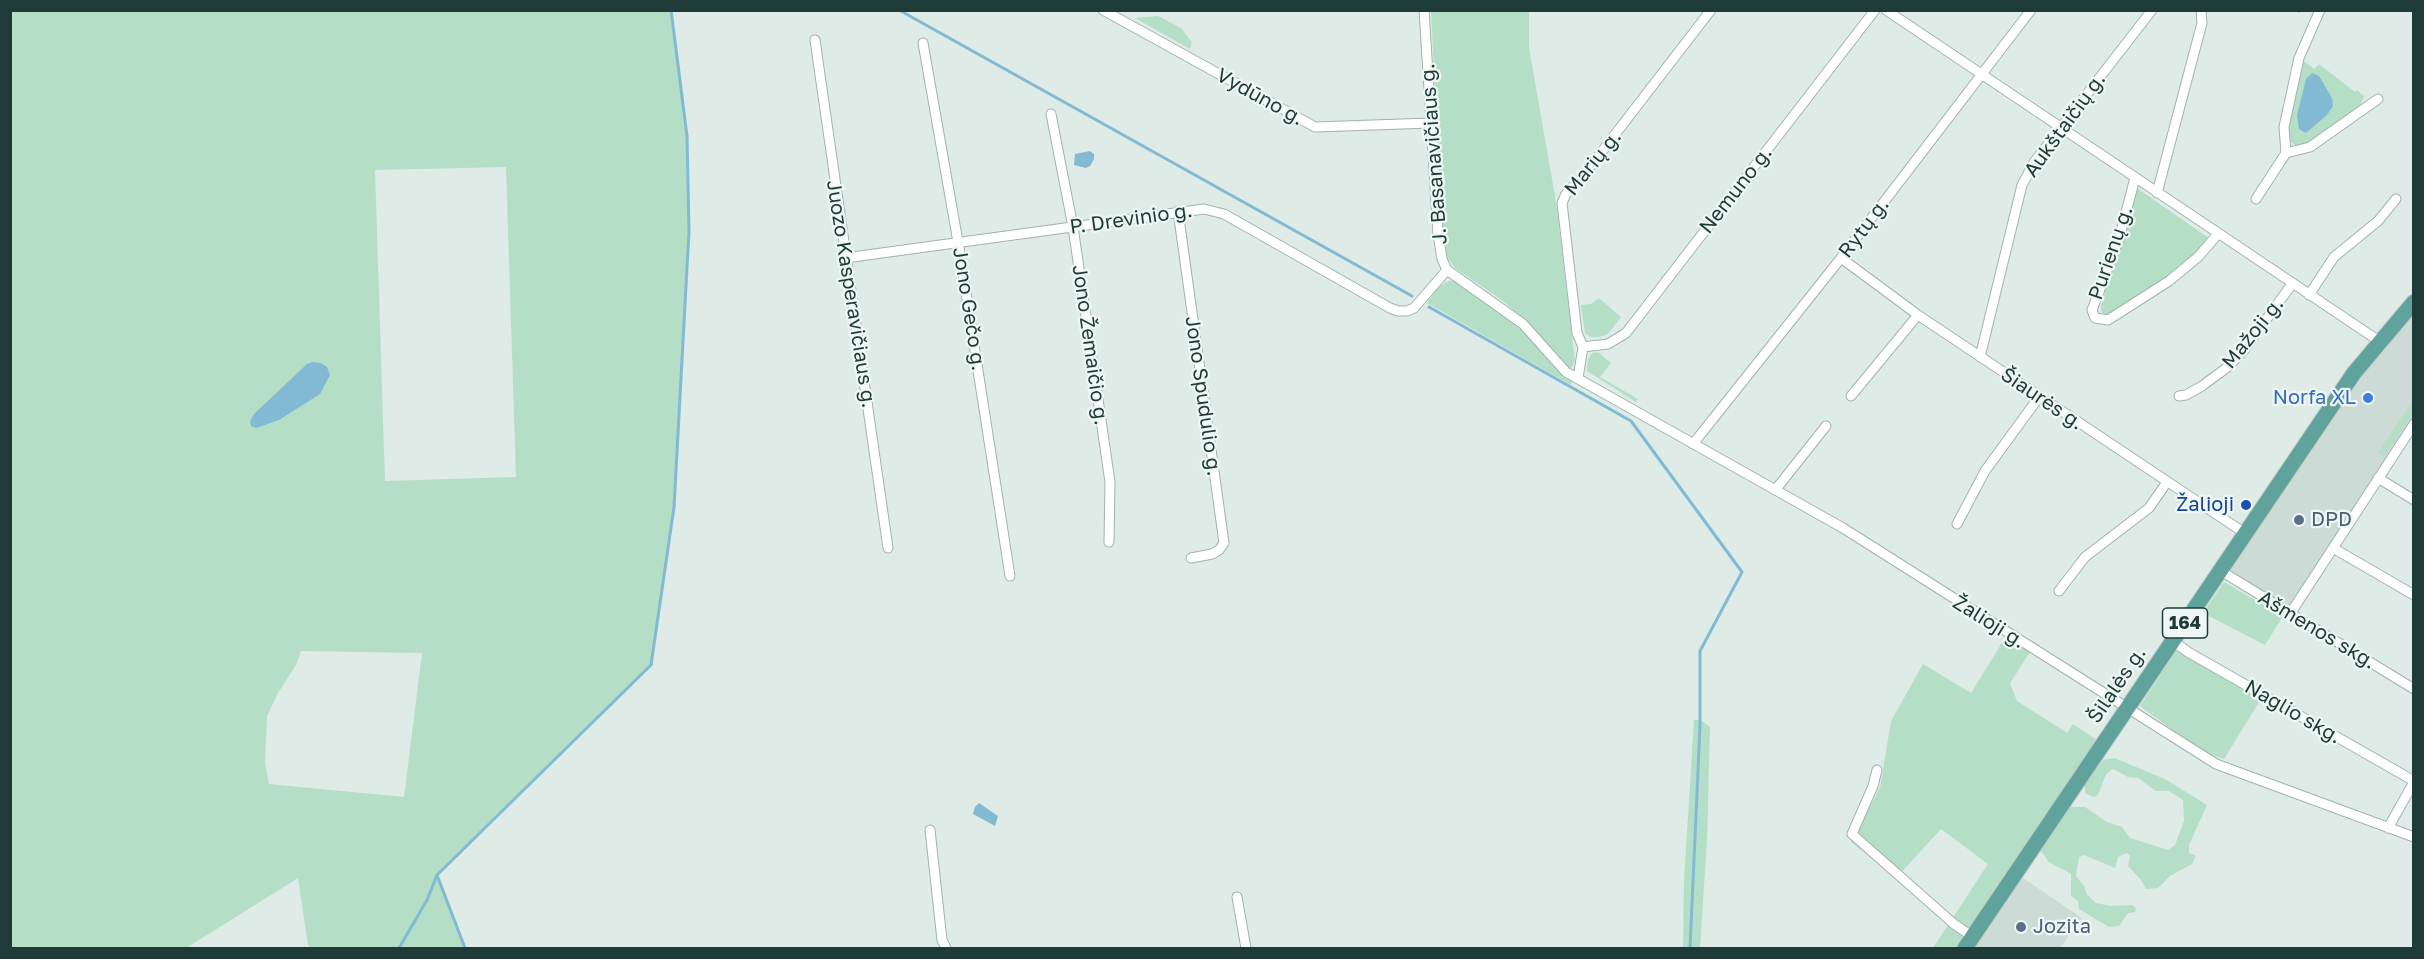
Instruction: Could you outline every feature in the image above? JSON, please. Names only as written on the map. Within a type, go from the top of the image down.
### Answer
[{"type":"main road","name":"Šilalės g.","points":[[1969,943],[2354,373],[2414,302]]},
{"type":"street","name":"Vydūno g.","points":[[1103,10],[1115,14],[1315,127],[1431,123]]},
{"type":"street","name":"J. Basanavičiaus g.","points":[[1424,10],[1439,245],[1447,270],[1523,324],[1557,363],[1578,378]]},
{"type":"street","name":"Marių g.","points":[[1578,378],[1583,347],[1577,333],[1562,203],[1566,194],[1711,10]]},
{"type":"street","name":"Nemuno g.","points":[[1583,347],[1608,344],[1626,333],[1875,10]]},
{"type":"street","name":"Purienų g.","points":[[1886,10],[2379,341]]},
{"type":"street","name":"Rytų g.","points":[[1694,444],[1841,258],[2031,10]]},
{"type":"street","name":"Aukštaičių g.","points":[[1980,357],[2022,185],[2035,161],[2152,10]]},
{"type":"street","points":[[2157,193],[2202,23],[2201,10]]},
{"type":"street","points":[[2256,200],[2286,153],[2283,127],[2296,69],[2304,44],[2320,10]]},
{"type":"street","name":"Juozo Kasperavičiaus g.","points":[[814,40],[888,548]]},
{"type":"street","name":"Jono Gečo g.","points":[[923,43],[958,242],[1010,576]]},
{"type":"street","points":[[2286,153],[2310,147],[2378,99]]},
{"type":"street","name":"Jono Žemaičio g.","points":[[1051,114],[1073,227],[1110,482],[1109,542]]},
{"type":"street","name":"Purienų g.","points":[[2135,178],[2119,239],[2092,310],[2095,318],[2108,320],[2169,281],[2198,257],[2218,234]]},
{"type":"street","points":[[2309,295],[2334,257],[2378,221],[2396,199]]},
{"type":"street","name":"P. Drevinio g.","points":[[845,258],[1204,209],[1224,214],[1398,311],[1414,308],[1447,270]]},
{"type":"street","name":"Jono Spudulio g.","points":[[1178,211],[1224,543],[1220,550],[1212,554],[1191,558]]},
{"type":"street","name":"Šiaurės g.","points":[[1841,258],[1918,315],[2246,534]]},
{"type":"street","name":"Mažoji g.","points":[[2179,396],[2186,395],[2202,386],[2229,366],[2244,350],[2292,284]]},
{"type":"street","points":[[1851,396],[1918,315]]},
{"type":"street","name":"Žalioji g.","points":[[1578,378],[1843,528],[2216,764],[2414,837]]},
{"type":"street","points":[[1958,524],[1985,471],[2039,397]]},
{"type":"street","points":[[2290,614],[2414,424]]},
{"type":"street","points":[[1776,489],[1826,426]]},
{"type":"street","points":[[2378,478],[2414,500]]},
{"type":"street","points":[[2059,591],[2085,557],[2149,508],[2167,482]]},
{"type":"street","points":[[2333,548],[2414,595]]},
{"type":"street","name":"Ašmenos skg.","points":[[2221,571],[2414,689]]},
{"type":"street","name":"Naglio skg.","points":[[2173,641],[2414,782]]},
{"type":"street","points":[[1877,770],[1873,786],[1852,834],[1954,924],[1969,943]]},
{"type":"street","points":[[2388,828],[2414,782]]},
{"type":"street","points":[[930,830],[942,940],[946,948]]},
{"type":"street","points":[[1237,897],[1246,948]]},
{"type":"shaded area","points":[[2413,309],[2413,418],[2288,609],[2225,570],[2362,370]]},
{"type":"shaded area","points":[[2020,876],[2082,918],[2060,948],[1972,948]]},
{"type":"green space","points":[[10,11],[671,11],[687,136],[689,231],[674,507],[651,665],[437,875],[465,948],[311,948],[308,945],[298,878],[186,948],[11,948]],"holes":[[[506,167],[516,477],[385,481],[375,170]],[[301,651],[422,653],[404,797],[269,784],[265,762],[267,716],[278,693],[296,665]]]},
{"type":"green space","points":[[1431,11],[1529,11],[1529,48],[1556,202],[1575,361],[1571,368],[1566,366],[1528,323],[1503,301],[1455,268],[1447,257],[1441,216]]},
{"type":"green space","points":[[1158,16],[1181,28],[1192,42],[1190,49],[1135,18]]},
{"type":"green space","points":[[2304,61],[2314,69],[2319,64],[2355,92],[2357,90],[2364,96],[2360,106],[2299,147],[2291,142],[2288,132]]},
{"type":"green space","points":[[2137,188],[2210,239],[2187,263],[2157,285],[2106,315],[2102,313],[2101,307],[2126,233]]},
{"type":"green space","points":[[1449,281],[1456,281],[1527,334],[1560,373],[1572,381],[1571,385],[1427,303],[1438,287]]},
{"type":"green space","points":[[1599,298],[1621,317],[1608,334],[1590,337],[1585,333],[1581,305],[1591,304]]},
{"type":"green space","points":[[1598,352],[1611,363],[1600,377],[1638,399],[1636,402],[1587,371],[1588,359],[1592,353]]},
{"type":"green space","points":[[2411,403],[2413,414],[2384,457],[2378,453]]},
{"type":"green space","points":[[2224,582],[2283,616],[2265,645],[2203,613]]},
{"type":"green space","points":[[2008,633],[2032,649],[2010,683],[2017,701],[2067,733],[2073,724],[2098,741],[1956,948],[1933,948],[1988,864],[1941,829],[1896,878],[1851,842],[1880,788],[1891,721],[1923,664],[1971,693]]},
{"type":"green space","points":[[2176,651],[2261,699],[2224,759],[2203,752],[2140,706]]},
{"type":"green space","points":[[1694,720],[1701,720],[1710,727],[1707,840],[1700,948],[1683,948],[1684,881]]},
{"type":"green space","points":[[2114,758],[2165,779],[2207,805],[2189,845],[2189,853],[2196,856],[2192,864],[2170,876],[2158,888],[2146,889],[2128,866],[2130,856],[2127,853],[2118,857],[2115,868],[2084,855],[2079,857],[2076,876],[2084,886],[2087,895],[2096,903],[2111,906],[2132,905],[2136,908],[2135,912],[2128,913],[2119,926],[2109,927],[2079,909],[2078,901],[2071,896],[2071,874],[2049,862],[2040,850],[2070,807],[2085,807],[2107,822],[2122,827],[2130,838],[2168,850],[2175,845],[2184,821],[2183,800],[2169,791],[2156,791],[2138,778],[2128,777],[2113,769],[2106,774],[2098,795],[2093,797],[2085,793],[2085,784],[2103,760]]},
{"type":"water","points":[[2312,73],[2319,76],[2332,98],[2333,106],[2327,115],[2306,133],[2299,129],[2297,115],[2306,79]]},
{"type":"water","points":[[1090,151],[1094,154],[1094,159],[1090,166],[1086,168],[1074,165],[1075,154]]},
{"type":"water","points":[[321,363],[327,367],[330,375],[320,394],[279,420],[256,428],[251,426],[250,421],[254,414],[307,364]]},
{"type":"water","points":[[979,803],[998,816],[995,826],[973,814]]},
{"type":"waterway","points":[[399,948],[427,900],[437,875],[651,665],[674,507],[689,231],[687,136],[671,10]]},
{"type":"waterway","points":[[899,10],[1412,296]]},
{"type":"waterway","points":[[1429,307],[1631,421],[1742,572],[1700,651],[1700,726],[1690,948]]},
{"type":"waterway","points":[[437,875],[465,948]]},
{"type":"place","name":"Norfa XL","points":[[2368,398]]},
{"type":"place","name":"Žalioji","points":[[2246,505]]},
{"type":"place","name":"DPD","points":[[2299,520]]},
{"type":"place","name":"Jozita","points":[[2021,927]]}]
